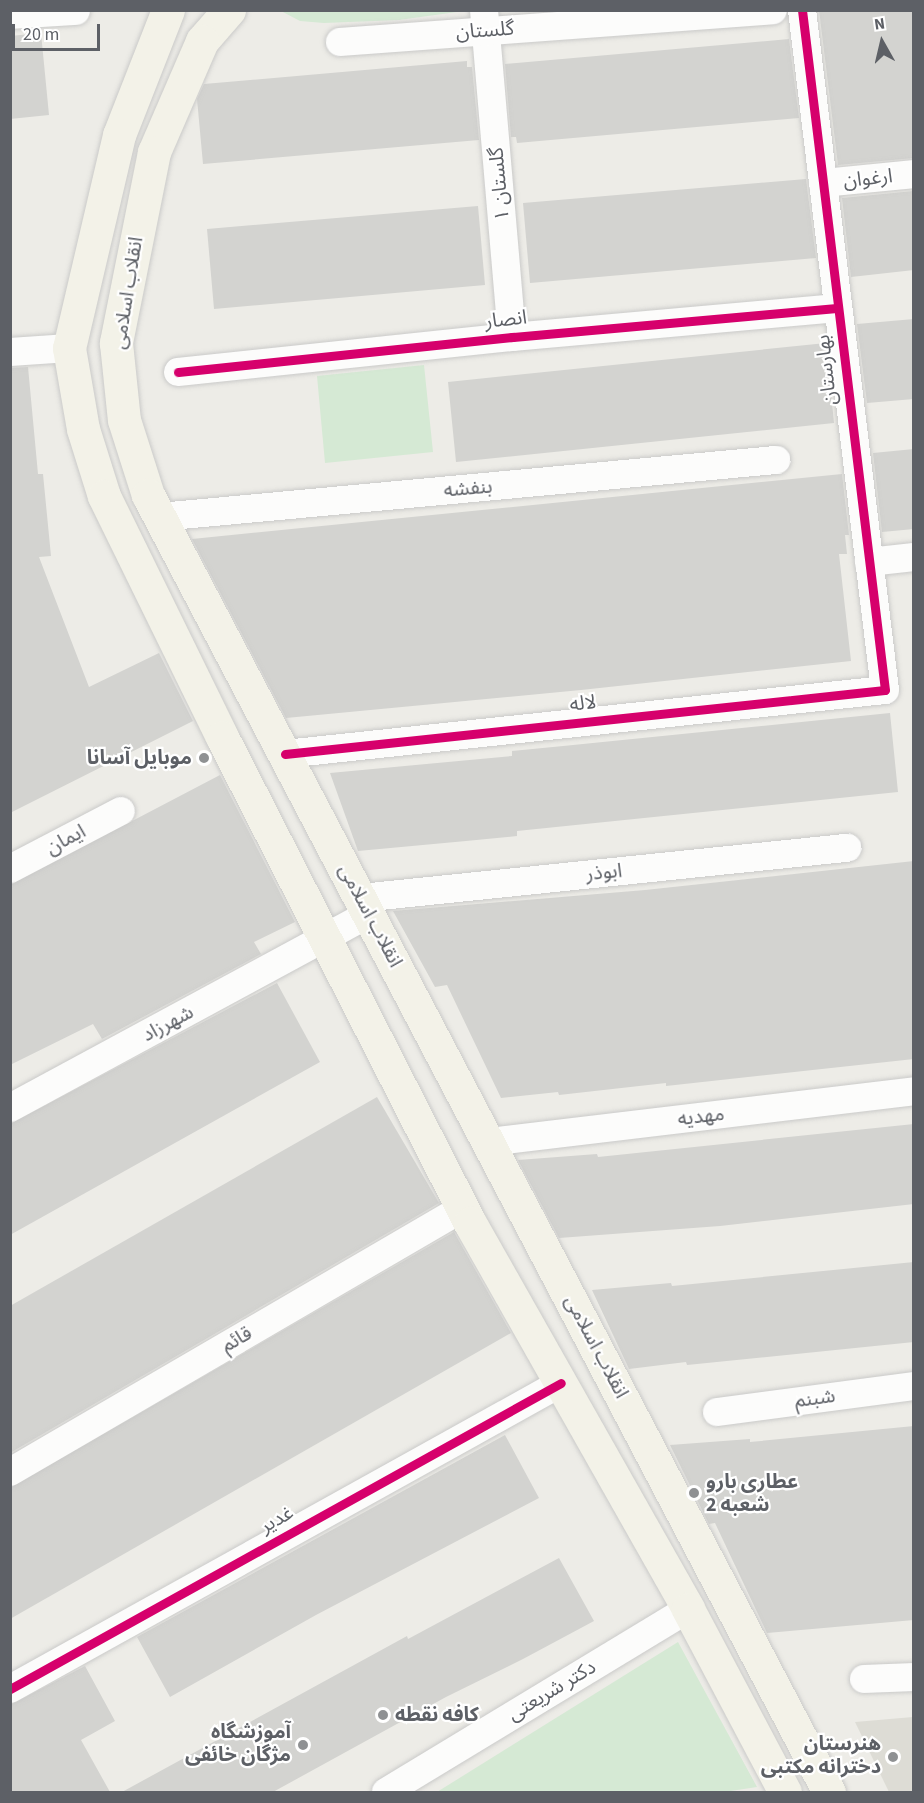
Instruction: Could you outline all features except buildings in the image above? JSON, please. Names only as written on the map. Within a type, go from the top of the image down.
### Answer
[{"type":"main road","name":"انقلاب اسلامی","points":[[168,10],[119,135],[69,348],[83,429],[104,496],[325,939],[463,1208],[688,1609],[784,1792]]},
{"type":"main road","name":"انقلاب اسلامی","points":[[229,10],[202,41],[154,152],[116,343],[124,420],[148,495],[829,1792]]},
{"type":"street","name":"گلستان","points":[[340,42],[485,21],[773,10]]},
{"type":"street","name":"بهارستان","points":[[801,10],[885,690]]},
{"type":"street","points":[[10,15],[76,11]]},
{"type":"street","name":"گلستان ۱","points":[[485,21],[512,337]]},
{"type":"street","name":"ارغوان","points":[[823,183],[914,174]]},
{"type":"street","name":"انصار","points":[[178,372],[512,337],[838,308]]},
{"type":"street","points":[[10,351],[69,348]]},
{"type":"street","name":"بنفشه","points":[[160,517],[776,460]]},
{"type":"street","points":[[870,562],[914,557]]},
{"type":"street","name":"لاله","points":[[285,754],[885,690]]},
{"type":"street","name":"ایمان","points":[[10,869],[121,811]]},
{"type":"street","name":"ابوذر","points":[[365,906],[847,848]]},
{"type":"street","name":"شهرزاد","points":[[10,1108],[325,939],[365,906]]},
{"type":"street","name":"مهدیه","points":[[489,1142],[914,1091]]},
{"type":"street","name":"قائم","points":[[10,1472],[463,1208]]},
{"type":"street","name":"غدیر","points":[[10,1689],[561,1383]]},
{"type":"street","name":"شبنم","points":[[717,1412],[914,1386]]},
{"type":"street","name":"دکتر شریعتی","points":[[386,1792],[688,1609]]},
{"type":"street","points":[[864,1679],[914,1677]]},
{"type":"shaded area","name":"هنرستان دخترانه مکتبی","points":[[913,1717],[913,1792],[889,1792],[855,1722]]},
{"type":"green space","points":[[471,10],[399,20],[324,23],[300,21],[281,11]]},
{"type":"green space","points":[[424,365],[433,452],[325,463],[317,376]]},
{"type":"green space","points":[[678,1642],[757,1787],[724,1792],[437,1792]]},
{"type":"cycle path","points":[[285,754],[885,690],[802,10]]},
{"type":"cycle path","points":[[178,372],[512,337],[838,308]]},
{"type":"cycle path","points":[[10,1689],[561,1383]]},
{"type":"place","name":"موبایل آسانا","points":[[204,758]]},
{"type":"place","name":"عطاری بارو شعبه 2","points":[[694,1493]]},
{"type":"place","name":"کافه نقطه","points":[[383,1715]]},
{"type":"place","name":"آموزشگاه مژگان خائفی","points":[[303,1745]]},
{"type":"place","name":"هنرستان دخترانه مکتبی","points":[[893,1757]]}]
